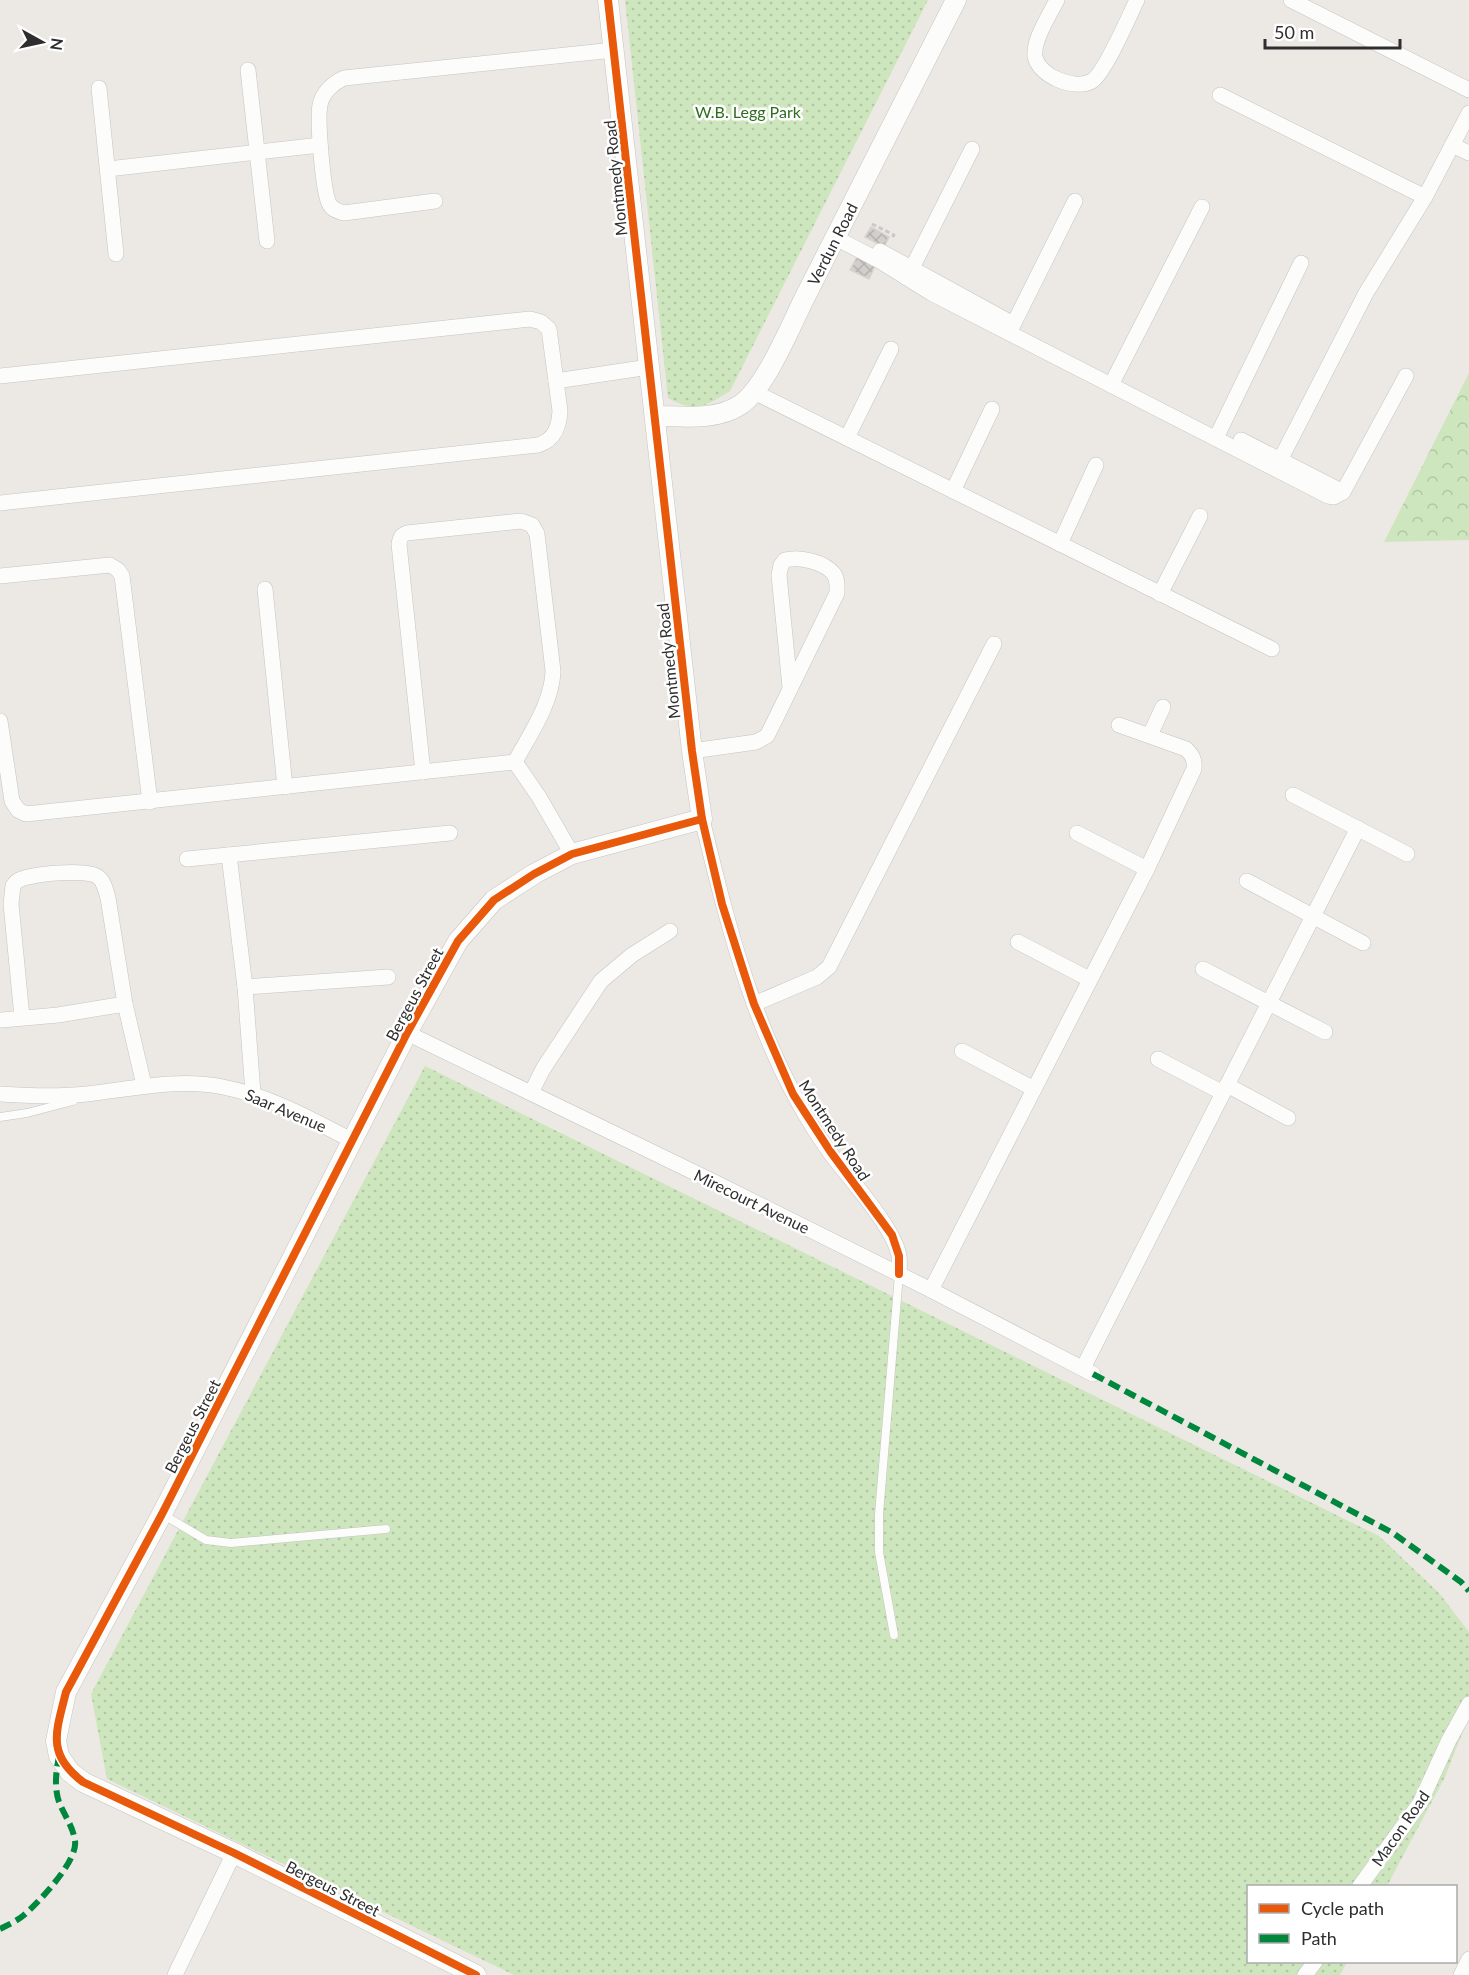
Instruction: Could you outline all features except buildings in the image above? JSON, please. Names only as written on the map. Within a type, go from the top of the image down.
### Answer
[{"type":"street","name":"Montmedy Road","points":[[608,0],[692,751],[702,819],[722,904],[754,1004],[793,1094],[830,1151],[892,1235],[899,1256],[899,1274]]},
{"type":"street","name":"Verdun Road","points":[[655,416],[704,417],[725,412],[740,405],[754,392],[838,234],[956,0]]},
{"type":"street","points":[[1057,0],[1039,37],[1035,56],[1041,68],[1064,83],[1082,84],[1094,80],[1103,69],[1137,0]]},
{"type":"street","points":[[1291,0],[1469,90]]},
{"type":"street","points":[[435,201],[344,213],[335,210],[330,205],[320,145],[319,117],[322,98],[335,82],[344,78],[614,50]]},
{"type":"street","points":[[248,70],[267,241]]},
{"type":"street","points":[[99,88],[116,254]]},
{"type":"street","points":[[1220,95],[1425,197]]},
{"type":"street","points":[[1278,464],[1366,293],[1425,197],[1469,113]]},
{"type":"street","points":[[108,169],[320,145]]},
{"type":"street","points":[[1452,145],[1469,153]]},
{"type":"street","points":[[909,274],[972,149]]},
{"type":"street","points":[[1011,328],[1075,201]]},
{"type":"street","points":[[1113,381],[1202,207]]},
{"type":"street","points":[[838,234],[909,274],[1113,381],[1278,464],[1343,492],[1406,376]]},
{"type":"street","points":[[1218,433],[1301,263]]},
{"type":"street","points":[[0,376],[530,319],[541,322],[549,329],[560,411],[559,423],[548,441],[538,445],[0,503]]},
{"type":"street","points":[[848,438],[891,350]]},
{"type":"street","points":[[556,381],[649,368]]},
{"type":"street","points":[[754,392],[1272,649]]},
{"type":"street","points":[[953,491],[992,409]]},
{"type":"street","points":[[1060,544],[1096,465]]},
{"type":"street","points":[[1160,594],[1200,516]]},
{"type":"street","points":[[423,772],[400,538],[407,533],[521,521],[532,525],[537,534],[553,671],[549,696],[515,762]]},
{"type":"street","points":[[692,751],[748,744],[767,736],[837,593],[837,583],[833,573],[806,558],[794,557],[785,560],[781,565],[779,575],[790,687]]},
{"type":"street","points":[[0,576],[110,565],[120,572],[150,802]]},
{"type":"street","points":[[265,589],[285,787]]},
{"type":"street","points":[[754,1004],[818,977],[830,967],[994,644]]},
{"type":"street","points":[[1150,735],[1163,707]]},
{"type":"street","points":[[0,722],[12,801],[21,812],[28,814],[515,762]]},
{"type":"street","points":[[931,1290],[1147,869],[1191,776],[1195,762],[1186,748],[1119,724]]},
{"type":"street","points":[[515,762],[539,797],[572,854]]},
{"type":"street","points":[[1293,795],[1407,854]]},
{"type":"street","name":"Bergeus Street","points":[[476,1975],[234,1852],[83,1782],[70,1772],[59,1756],[56,1741],[66,1692],[162,1514],[407,1033],[458,941],[494,900],[534,873],[572,854],[702,819]]},
{"type":"street","points":[[1225,1089],[1358,828]]},
{"type":"street","points":[[187,859],[450,833]]},
{"type":"street","points":[[1077,833],[1147,869]]},
{"type":"street","points":[[229,855],[245,987],[253,1093]]},
{"type":"street","points":[[22,1017],[11,904],[13,886],[21,879],[70,872],[81,871],[98,877],[104,885],[108,898],[125,1004],[144,1085]]},
{"type":"street","points":[[1248,881],[1363,943]]},
{"type":"street","points":[[531,1093],[543,1069],[601,981],[632,955],[670,931]]},
{"type":"street","points":[[1018,942],[1089,979]]},
{"type":"street","points":[[1203,969],[1325,1032]]},
{"type":"street","points":[[245,987],[388,977]]},
{"type":"street","points":[[2,1020],[58,1015],[125,1004]]},
{"type":"street","name":"Mirecourt Avenue","points":[[407,1033],[899,1274],[1088,1371],[1225,1089]]},
{"type":"street","points":[[962,1051],[1034,1089]]},
{"type":"street","points":[[1158,1059],[1288,1118]]},
{"type":"street","name":"Saar Avenue","points":[[0,1094],[42,1096],[115,1091],[144,1085],[220,1086],[253,1093],[353,1140]]},
{"type":"street","name":"Macon Road","points":[[1361,1885],[1420,1803],[1449,1740],[1469,1704]]},
{"type":"street","points":[[175,1975],[234,1852]]},
{"type":"street","points":[[1461,1975],[1469,1959]]},
{"type":"street","points":[[1305,1975],[1314,1963]]},
{"type":"lane","points":[[0,1117],[27,1113],[115,1091]]},
{"type":"lane","points":[[894,1635],[879,1552],[879,1514],[899,1274]]},
{"type":"lane","points":[[162,1514],[206,1540],[231,1544],[386,1529]]},
{"type":"green space","name":"W.B. Legg Park","points":[[625,0],[928,0],[730,391],[700,406],[693,407],[668,398]]},
{"type":"green space","points":[[1469,373],[1469,540],[1384,542]]},
{"type":"green space","points":[[425,1066],[1379,1536],[1439,1593],[1469,1632],[1469,1716],[1445,1777],[1388,1885],[1247,1885],[1247,1963],[1346,1963],[1340,1975],[514,1975],[107,1779],[91,1694]]},
{"type":"marked path","points":[[1093,1374],[1393,1533],[1461,1582],[1469,1591]]},
{"type":"marked path","points":[[0,1929],[21,1917],[39,1901],[64,1870],[74,1849],[74,1836],[56,1791],[59,1756]]},
{"type":"cycle path","points":[[608,0],[692,751],[702,819],[722,904],[754,1004],[793,1094],[830,1151],[892,1235],[899,1256],[899,1274]]},
{"type":"cycle path","points":[[476,1975],[234,1853],[83,1782],[71,1772],[59,1752],[57,1742],[59,1719],[66,1692],[162,1514],[407,1033],[458,941],[494,900],[534,874],[572,854],[702,819]]}]
